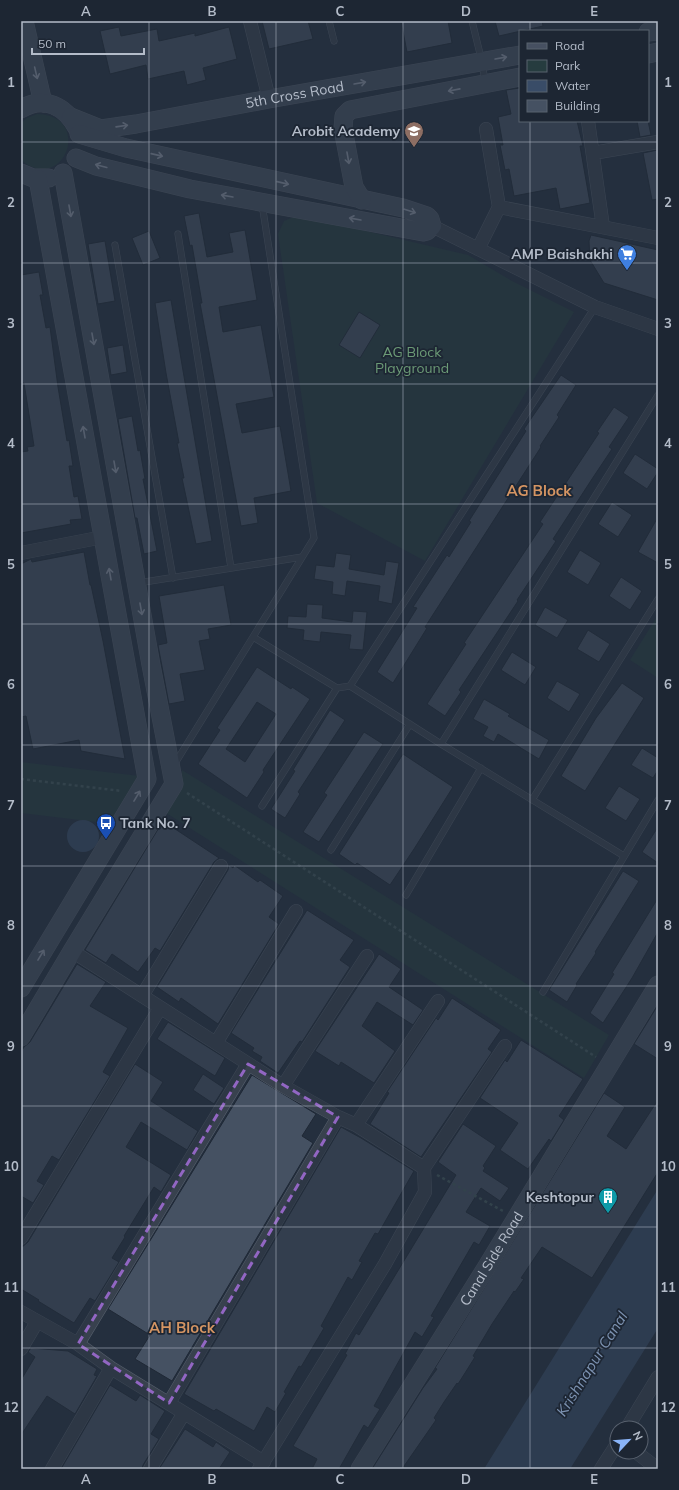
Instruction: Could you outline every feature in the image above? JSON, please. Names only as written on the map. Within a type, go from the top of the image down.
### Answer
[{"type":"street","points":[[21,109],[37,103],[43,103],[24,21]]},
{"type":"street","points":[[250,21],[269,99]]},
{"type":"street","name":"5th Cross Road","points":[[43,103],[50,104],[62,110],[71,117],[101,129],[519,55]]},
{"type":"street","name":"5th Cross Road","points":[[362,200],[354,187],[343,129],[344,116],[350,110],[519,77]]},
{"type":"street","points":[[21,173],[38,179],[46,179],[63,173],[70,166],[76,158],[79,142],[78,134],[71,117]]},
{"type":"street","points":[[588,122],[594,153],[603,227]]},
{"type":"street","points":[[478,249],[499,206],[486,129]]},
{"type":"street","points":[[78,134],[126,148],[403,208],[427,216],[430,218],[432,226],[595,307],[658,329]]},
{"type":"street","points":[[594,153],[658,142]]},
{"type":"street","points":[[76,158],[96,166],[190,189],[423,232],[427,231],[432,226]]},
{"type":"street","points":[[21,1037],[173,777],[136,584],[63,173]]},
{"type":"street","points":[[21,988],[147,779],[38,179]]},
{"type":"street","points":[[499,206],[658,238]]},
{"type":"street","points":[[21,553],[103,537]]},
{"type":"street","points":[[127,669],[151,665]]},
{"type":"street","points":[[142,996],[221,866]]},
{"type":"street","points":[[216,1043],[296,911]]},
{"type":"street","points":[[72,950],[283,1086],[338,1117],[356,1125],[424,1168]]},
{"type":"street","points":[[283,1086],[367,956]]},
{"type":"street","name":"Canal Side Road","points":[[360,1469],[516,1219],[658,985]]},
{"type":"street","points":[[356,1125],[438,1001]]},
{"type":"street","points":[[21,1238],[160,1008]]},
{"type":"street","points":[[21,1312],[78,1344],[111,1368],[184,1413],[262,1466],[385,1264],[425,1192],[424,1168],[505,1046]]},
{"type":"street","points":[[78,1344],[248,1064]]},
{"type":"street","points":[[168,1403],[338,1117]]},
{"type":"street","points":[[21,1349],[37,1322]]},
{"type":"street","points":[[52,1469],[111,1368]]},
{"type":"street","points":[[632,1420],[658,1377]]},
{"type":"street","points":[[150,1469],[184,1413]]},
{"type":"street","points":[[601,1469],[609,1456]]},
{"type":"street","points":[[646,1460],[658,1469]]},
{"type":"lane","points":[[329,21],[334,41]]},
{"type":"lane","points":[[472,21],[482,62],[485,84]]},
{"type":"lane","points":[[173,777],[253,637],[314,538],[262,202]]},
{"type":"lane","points":[[178,234],[231,568]]},
{"type":"lane","points":[[116,245],[174,578]]},
{"type":"lane","points":[[350,686],[595,307]]},
{"type":"lane","points":[[441,744],[658,396]]},
{"type":"lane","points":[[136,584],[302,557]]},
{"type":"lane","points":[[532,800],[658,599]]},
{"type":"lane","points":[[253,637],[337,688],[350,686],[441,744],[624,856]]},
{"type":"lane","points":[[262,806],[337,688]]},
{"type":"lane","points":[[331,850],[410,724]]},
{"type":"lane","points":[[406,894],[481,768]]},
{"type":"lane","points":[[543,992],[658,800]]},
{"type":"path","points":[[173,777],[610,1066]]},
{"type":"path","points":[[21,779],[138,793]]},
{"type":"path","points":[[424,1168],[516,1219]]},
{"type":"highlighted area","points":[[248,1064],[338,1117],[169,1403],[78,1344]]},
{"type":"green space","points":[[37,114],[54,118],[65,127],[68,138],[66,151],[60,162],[50,168],[36,168],[21,160],[21,123],[27,118]]},
{"type":"green space","name":"AG Block Playground","points":[[298,215],[468,255],[512,281],[574,312],[425,561],[317,503],[278,234],[284,221]]},
{"type":"green space","points":[[658,615],[658,678],[630,660]]},
{"type":"green space","points":[[21,762],[140,776],[113,824],[21,813]]},
{"type":"green space","points":[[182,770],[609,1035],[584,1078],[163,811],[180,786]]},
{"type":"water","points":[[80,820],[86,820],[96,827],[99,836],[98,842],[92,849],[86,852],[80,852],[70,845],[67,839],[67,833],[74,823]]},
{"type":"water","name":"Krishnapur Canal","points":[[658,1189],[658,1328],[570,1469],[484,1469]]},
{"type":"building","points":[[262,21],[308,21],[313,39],[269,49]]},
{"type":"building","points":[[401,21],[448,21],[452,43],[407,52]]},
{"type":"building","points":[[495,21],[542,21],[543,26],[519,30],[519,31],[499,36]]},
{"type":"building","points":[[119,27],[121,36],[157,29],[159,41],[195,33],[195,36],[229,27],[237,59],[203,68],[206,80],[187,85],[184,71],[148,79],[146,65],[110,74],[100,31]]},
{"type":"building","points":[[519,88],[519,122],[577,122],[583,146],[580,146],[590,203],[560,209],[556,188],[514,196],[509,169],[505,170],[500,145],[503,145],[498,117],[511,114],[506,90]]},
{"type":"building","points":[[637,122],[648,122],[651,135],[640,137]]},
{"type":"building","points":[[658,150],[658,199],[652,200],[643,153]]},
{"type":"building","points":[[199,213],[207,257],[233,252],[229,233],[245,230],[257,300],[219,307],[223,332],[261,325],[274,397],[236,404],[242,433],[280,426],[291,491],[254,498],[258,523],[241,526],[200,303],[202,303],[192,245],[190,246],[184,216]]},
{"type":"building","points":[[149,231],[160,258],[143,265],[132,238]]},
{"type":"building","name":"AMP Baishakhi","points":[[591,235],[658,250],[658,300],[604,283],[590,260],[589,241]]},
{"type":"building","points":[[105,241],[115,301],[98,304],[88,244]]},
{"type":"building","points":[[39,272],[43,295],[40,295],[46,328],[50,327],[67,441],[69,440],[73,466],[69,466],[74,497],[78,496],[82,519],[70,520],[71,524],[21,533],[21,452],[28,451],[27,447],[34,446],[24,383],[21,384],[21,275]]},
{"type":"building","points":[[171,300],[212,541],[196,544],[182,478],[184,478],[177,443],[179,443],[155,303]]},
{"type":"building","points":[[359,312],[380,325],[360,358],[339,345]]},
{"type":"building","points":[[123,345],[127,372],[111,375],[107,348]]},
{"type":"building","points":[[561,375],[576,385],[557,415],[559,417],[425,627],[427,628],[393,683],[377,672],[417,608],[413,607],[447,555],[449,557],[471,522],[469,521],[526,431],[524,429]]},
{"type":"building","points":[[614,407],[629,417],[609,447],[612,449],[553,539],[556,541],[459,690],[461,692],[445,716],[427,704],[466,644],[464,643],[543,524],[540,522],[599,433],[597,432]]},
{"type":"building","points":[[132,416],[138,451],[140,450],[145,479],[143,479],[157,551],[144,554],[137,518],[135,518],[118,419]]},
{"type":"building","points":[[635,454],[658,469],[658,472],[647,489],[623,473]]},
{"type":"building","points":[[612,502],[632,515],[618,537],[598,524]]},
{"type":"building","points":[[658,517],[658,563],[638,552]]},
{"type":"building","points":[[580,550],[601,563],[588,585],[567,572]]},
{"type":"building","points":[[84,552],[103,641],[125,759],[81,751],[79,740],[33,749],[26,716],[21,717],[21,564],[31,559],[32,562]]},
{"type":"building","points":[[336,553],[351,555],[349,569],[384,575],[386,561],[399,563],[392,604],[378,601],[380,586],[347,581],[345,596],[332,594],[333,582],[314,579],[316,565],[334,567]]},
{"type":"building","points":[[621,577],[642,591],[630,610],[609,596]]},
{"type":"building","points":[[224,585],[231,625],[208,629],[210,639],[199,641],[205,670],[180,674],[185,701],[169,704],[158,645],[167,643],[159,596]]},
{"type":"building","points":[[307,604],[323,605],[322,618],[352,622],[353,611],[367,612],[363,650],[349,649],[351,635],[321,632],[320,642],[303,640],[304,630],[287,628],[288,616],[306,617]]},
{"type":"building","points":[[545,607],[568,620],[557,638],[535,625]]},
{"type":"building","points":[[588,630],[610,644],[599,662],[577,649]]},
{"type":"building","points":[[512,652],[536,667],[525,685],[501,670]]},
{"type":"building","points":[[257,667],[291,689],[292,687],[310,699],[263,770],[264,772],[247,798],[198,764],[220,730],[217,728]],"holes":[[[257,702],[276,714],[245,762],[226,749]]]},
{"type":"building","points":[[557,681],[580,694],[569,712],[547,698]]},
{"type":"building","points":[[622,683],[644,698],[585,791],[561,776],[596,718]]},
{"type":"building","points":[[484,699],[510,714],[508,716],[549,740],[539,759],[498,734],[494,742],[483,736],[488,727],[473,719]]},
{"type":"building","points":[[330,710],[345,720],[298,792],[300,794],[285,818],[271,809]]},
{"type":"building","points":[[364,732],[383,744],[319,842],[303,832],[327,795],[324,793]]},
{"type":"building","points":[[642,748],[658,758],[658,770],[653,778],[631,765]]},
{"type":"building","points":[[403,754],[453,787],[390,885],[357,863],[355,865],[339,854]]},
{"type":"building","points":[[619,786],[640,799],[626,821],[605,808]]},
{"type":"building","points":[[163,821],[219,858],[214,862],[160,951],[155,948],[138,972],[112,954],[106,963],[85,950]]},
{"type":"building","points":[[658,827],[658,863],[642,852]]},
{"type":"building","points":[[229,865],[233,868],[234,865],[258,882],[260,880],[283,896],[269,917],[279,924],[218,1024],[181,998],[179,1002],[157,987],[228,870]]},
{"type":"building","points":[[623,871],[639,881],[595,952],[596,953],[576,984],[577,985],[567,1002],[549,990]]},
{"type":"building","points":[[658,898],[658,932],[632,978],[603,1023],[590,1013],[614,974],[612,973]]},
{"type":"building","points":[[307,910],[354,940],[340,960],[350,967],[302,1042],[300,1041],[278,1073],[260,1061],[262,1057],[252,1051],[254,1048],[231,1033]]},
{"type":"building","points":[[379,954],[401,969],[389,987],[423,1010],[413,1025],[377,1002],[362,1026],[395,1051],[374,1083],[341,1062],[339,1066],[315,1051]]},
{"type":"building","points":[[77,964],[106,982],[90,1006],[128,1028],[103,1072],[110,1076],[59,1160],[52,1156],[37,1181],[44,1185],[33,1203],[21,1196],[21,1052],[30,1042]]},
{"type":"building","points":[[452,998],[501,1030],[488,1049],[492,1052],[421,1157],[370,1124],[389,1093],[387,1092],[436,1018],[438,1020]]},
{"type":"building","points":[[658,1005],[658,1059],[634,1044]]},
{"type":"building","points":[[168,1022],[225,1058],[215,1076],[157,1039]]},
{"type":"building","points":[[521,1040],[583,1079],[559,1116],[564,1120],[551,1141],[549,1139],[528,1169],[500,1150],[518,1123],[480,1098],[505,1060],[507,1062]]},
{"type":"building","points":[[135,1064],[163,1082],[151,1101],[198,1131],[187,1150],[141,1122],[126,1147],[171,1175],[161,1192],[154,1187],[112,1258],[119,1262],[95,1301],[90,1298],[74,1323],[21,1289],[21,1248],[28,1242]]},
{"type":"building","points":[[203,1074],[224,1088],[214,1104],[193,1090]]},
{"type":"building","points":[[252,1075],[316,1114],[302,1136],[313,1143],[172,1381],[135,1359],[150,1335],[108,1309]]},
{"type":"building","points":[[604,1093],[625,1107],[607,1136],[626,1149],[658,1100],[658,1172],[592,1278],[542,1247],[521,1278],[524,1279],[492,1324],[465,1373],[434,1418],[436,1420],[402,1469],[372,1469],[423,1388],[437,1369],[435,1368]]},
{"type":"building","points":[[463,1124],[496,1146],[483,1166],[485,1168],[483,1171],[509,1188],[500,1201],[481,1188],[466,1212],[490,1226],[479,1245],[474,1242],[431,1316],[434,1317],[422,1337],[415,1332],[374,1406],[380,1409],[368,1428],[364,1425],[339,1469],[312,1469],[317,1459],[293,1446],[347,1355],[345,1354],[356,1333],[359,1335],[456,1175],[438,1162]]},
{"type":"building","points":[[341,1127],[414,1171],[378,1234],[375,1233],[359,1261],[362,1262],[352,1280],[348,1277],[321,1326],[324,1328],[301,1367],[299,1366],[284,1392],[286,1393],[275,1412],[267,1407],[254,1431],[216,1409],[214,1411],[184,1394]]},
{"type":"building","points":[[31,1348],[68,1351],[97,1369],[94,1375],[97,1376],[75,1414],[47,1396],[21,1435],[21,1380],[35,1357],[28,1352]]},
{"type":"building","points":[[110,1385],[136,1401],[140,1395],[165,1411],[151,1434],[159,1439],[142,1469],[61,1469]]},
{"type":"building","points":[[185,1429],[213,1447],[216,1442],[230,1452],[219,1469],[159,1469]]},
{"type":"place","name":"Arobit Academy","points":[[414,148]]},
{"type":"place","name":"AMP Baishakhi","points":[[627,271]]},
{"type":"place","name":"Tank No. 7","points":[[106,840]]},
{"type":"place","name":"Keshtopur","points":[[608,1214]]},
{"type":"district","name":"AG Block","points":[[539,491]]},
{"type":"district","name":"AH Block","points":[[182,1328]]}]
